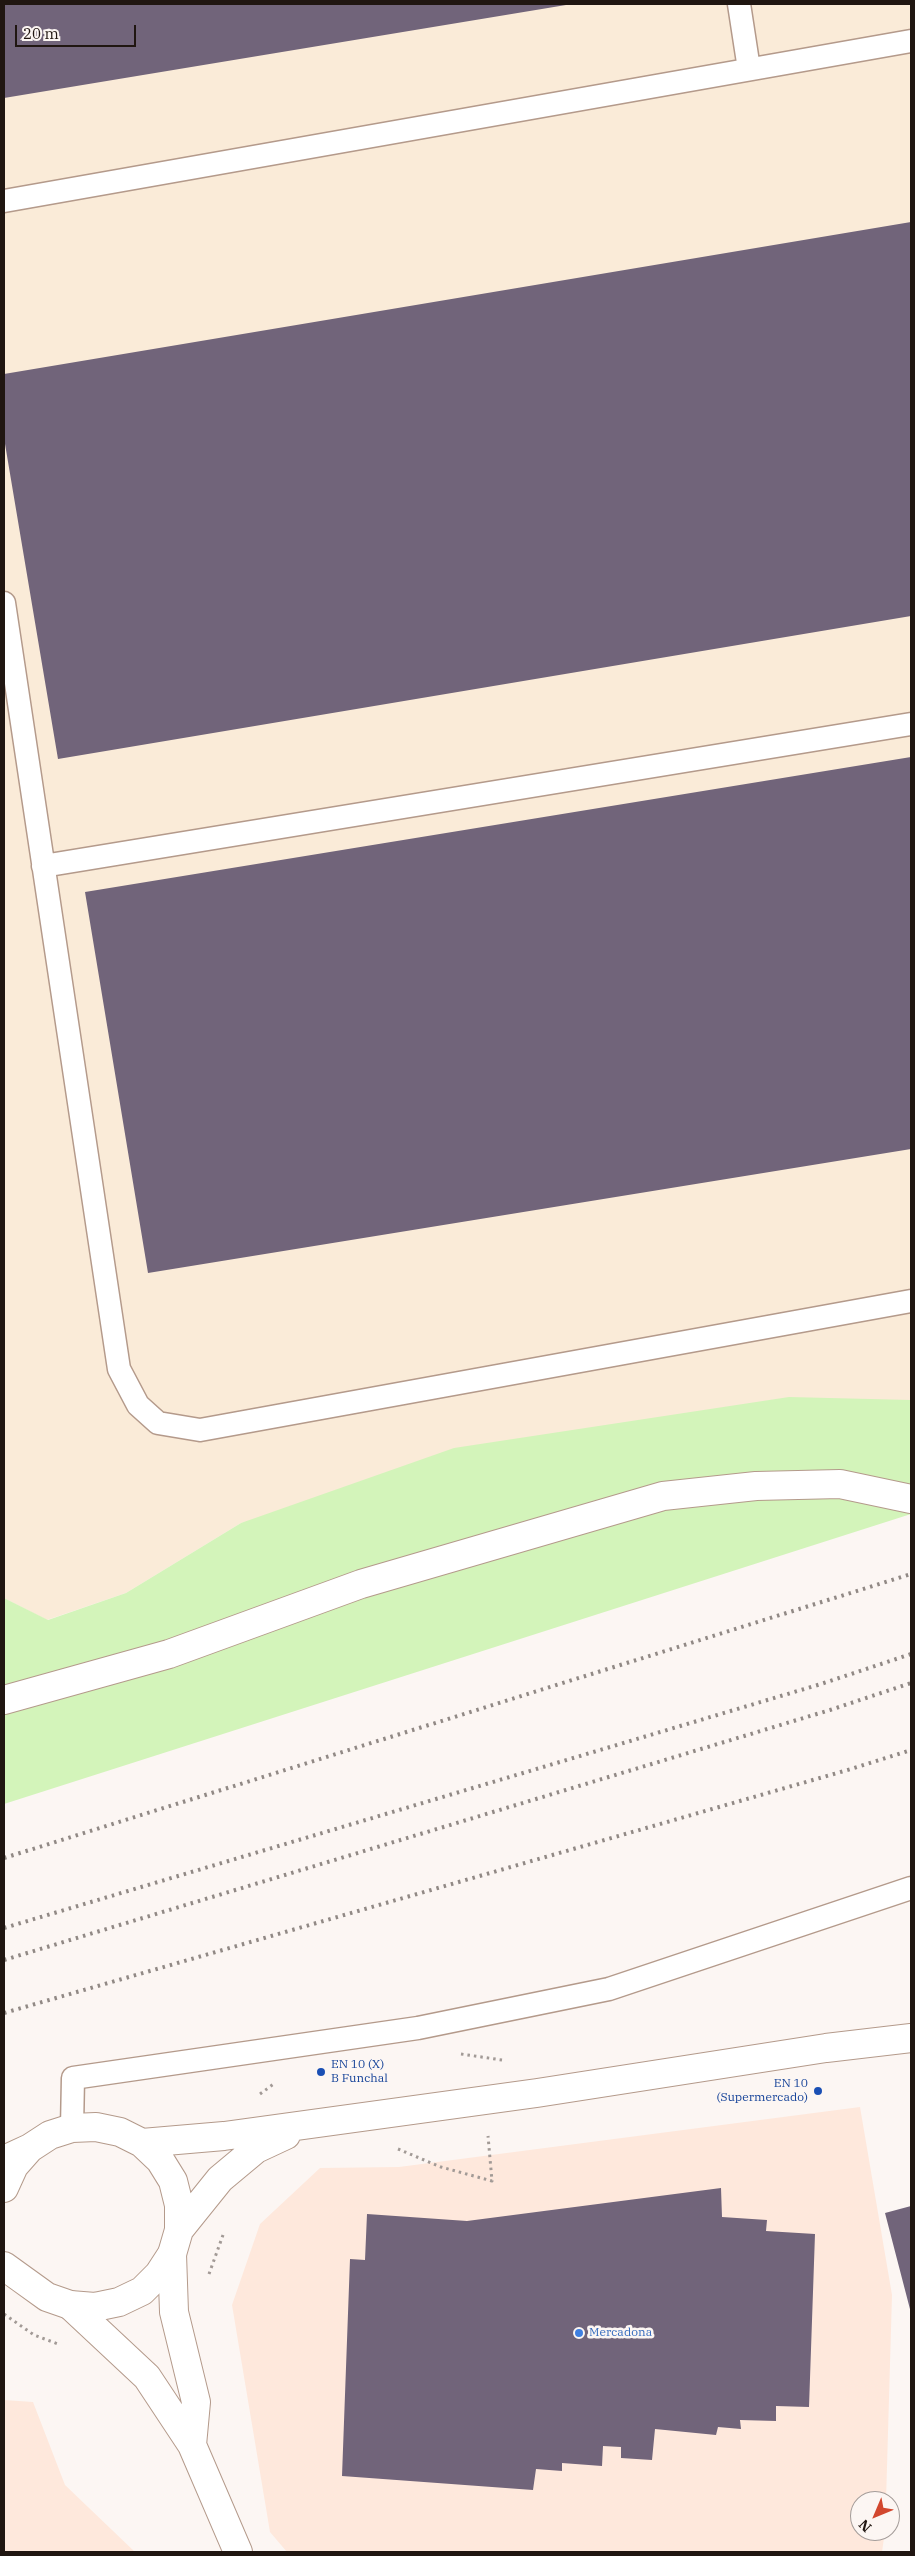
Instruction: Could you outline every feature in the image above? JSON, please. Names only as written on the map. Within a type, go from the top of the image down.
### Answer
[{"type":"main road","points":[[4,1700],[169,1654],[361,1584],[663,1496],[756,1486],[840,1484],[911,1498]]},
{"type":"main road","points":[[826,2048],[911,2023]]},
{"type":"main road","points":[[142,2143],[224,2136],[537,2093],[826,2048],[911,2038]]},
{"type":"main road","points":[[4,2266],[47,2297],[70,2305],[95,2307],[119,2302],[142,2291],[159,2274],[176,2242],[220,2179],[256,2149],[311,2124]]},
{"type":"main road","points":[[4,2160],[30,2148],[50,2135],[72,2128],[96,2127],[120,2132],[142,2143],[160,2160],[172,2181],[179,2205],[174,2312],[196,2402],[192,2445]]},
{"type":"main road","points":[[4,2188],[14,2166],[30,2148]]},
{"type":"main road","points":[[4,2244],[16,2269],[30,2285]]},
{"type":"main road","points":[[70,2305],[147,2377],[192,2445],[238,2552]]},
{"type":"lane","points":[[739,4],[749,69]]},
{"type":"lane","points":[[4,200],[911,41]]},
{"type":"lane","points":[[4,603],[119,1369],[138,1405],[158,1423],[200,1430],[911,1301]]},
{"type":"lane","points":[[43,866],[911,724]]},
{"type":"lane","points":[[72,2128],[73,2078],[418,2028],[609,1989],[911,1888]]},
{"type":"path","points":[[393,2149],[402,2150],[441,2167],[492,2182],[487,2127]]},
{"type":"path","points":[[207,2280],[225,2229]]},
{"type":"shaded area","points":[[4,4],[911,4],[911,1400],[241,1523],[126,1593],[47,1620],[4,1598]]},
{"type":"shaded area","points":[[860,2107],[892,2295],[886,2491],[850,2491],[850,2541],[884,2541],[882,2552],[287,2552],[270,2532],[232,2305],[260,2224],[320,2168],[399,2167]]},
{"type":"shaded area","points":[[4,2400],[33,2402],[65,2485],[135,2552],[4,2552]]},
{"type":"green space","points":[[789,1397],[911,1400],[911,1514],[4,1804],[4,1598],[48,1620],[126,1593],[241,1523],[454,1448]]},
{"type":"building","points":[[4,4],[566,4],[566,5],[4,98]]},
{"type":"building","points":[[911,222],[911,616],[58,759],[4,438],[4,374]]},
{"type":"building","points":[[911,757],[911,1149],[148,1273],[85,892]]},
{"type":"building","name":"Mercadona","points":[[721,2188],[722,2217],[767,2220],[766,2231],[815,2234],[809,2407],[776,2406],[776,2421],[740,2420],[741,2429],[718,2427],[716,2435],[655,2429],[652,2460],[621,2458],[621,2447],[603,2446],[602,2466],[562,2463],[562,2471],[536,2469],[533,2490],[342,2476],[350,2259],[365,2260],[367,2214],[467,2221]]},
{"type":"building","points":[[911,2206],[911,2313],[885,2213]]},
{"type":"railway","points":[[4,1858],[911,1574]]},
{"type":"railway","points":[[4,1928],[821,1684],[911,1654]]},
{"type":"railway","points":[[4,1960],[830,1710],[911,1683]]},
{"type":"railway","points":[[4,2013],[851,1769],[911,1750]]},
{"type":"place","name":"EN 10 (X) B Funchal","points":[[321,2072]]},
{"type":"place","name":"EN 10 (Supermercado)","points":[[818,2091]]},
{"type":"place","name":"Mercadona","points":[[579,2333]]}]
